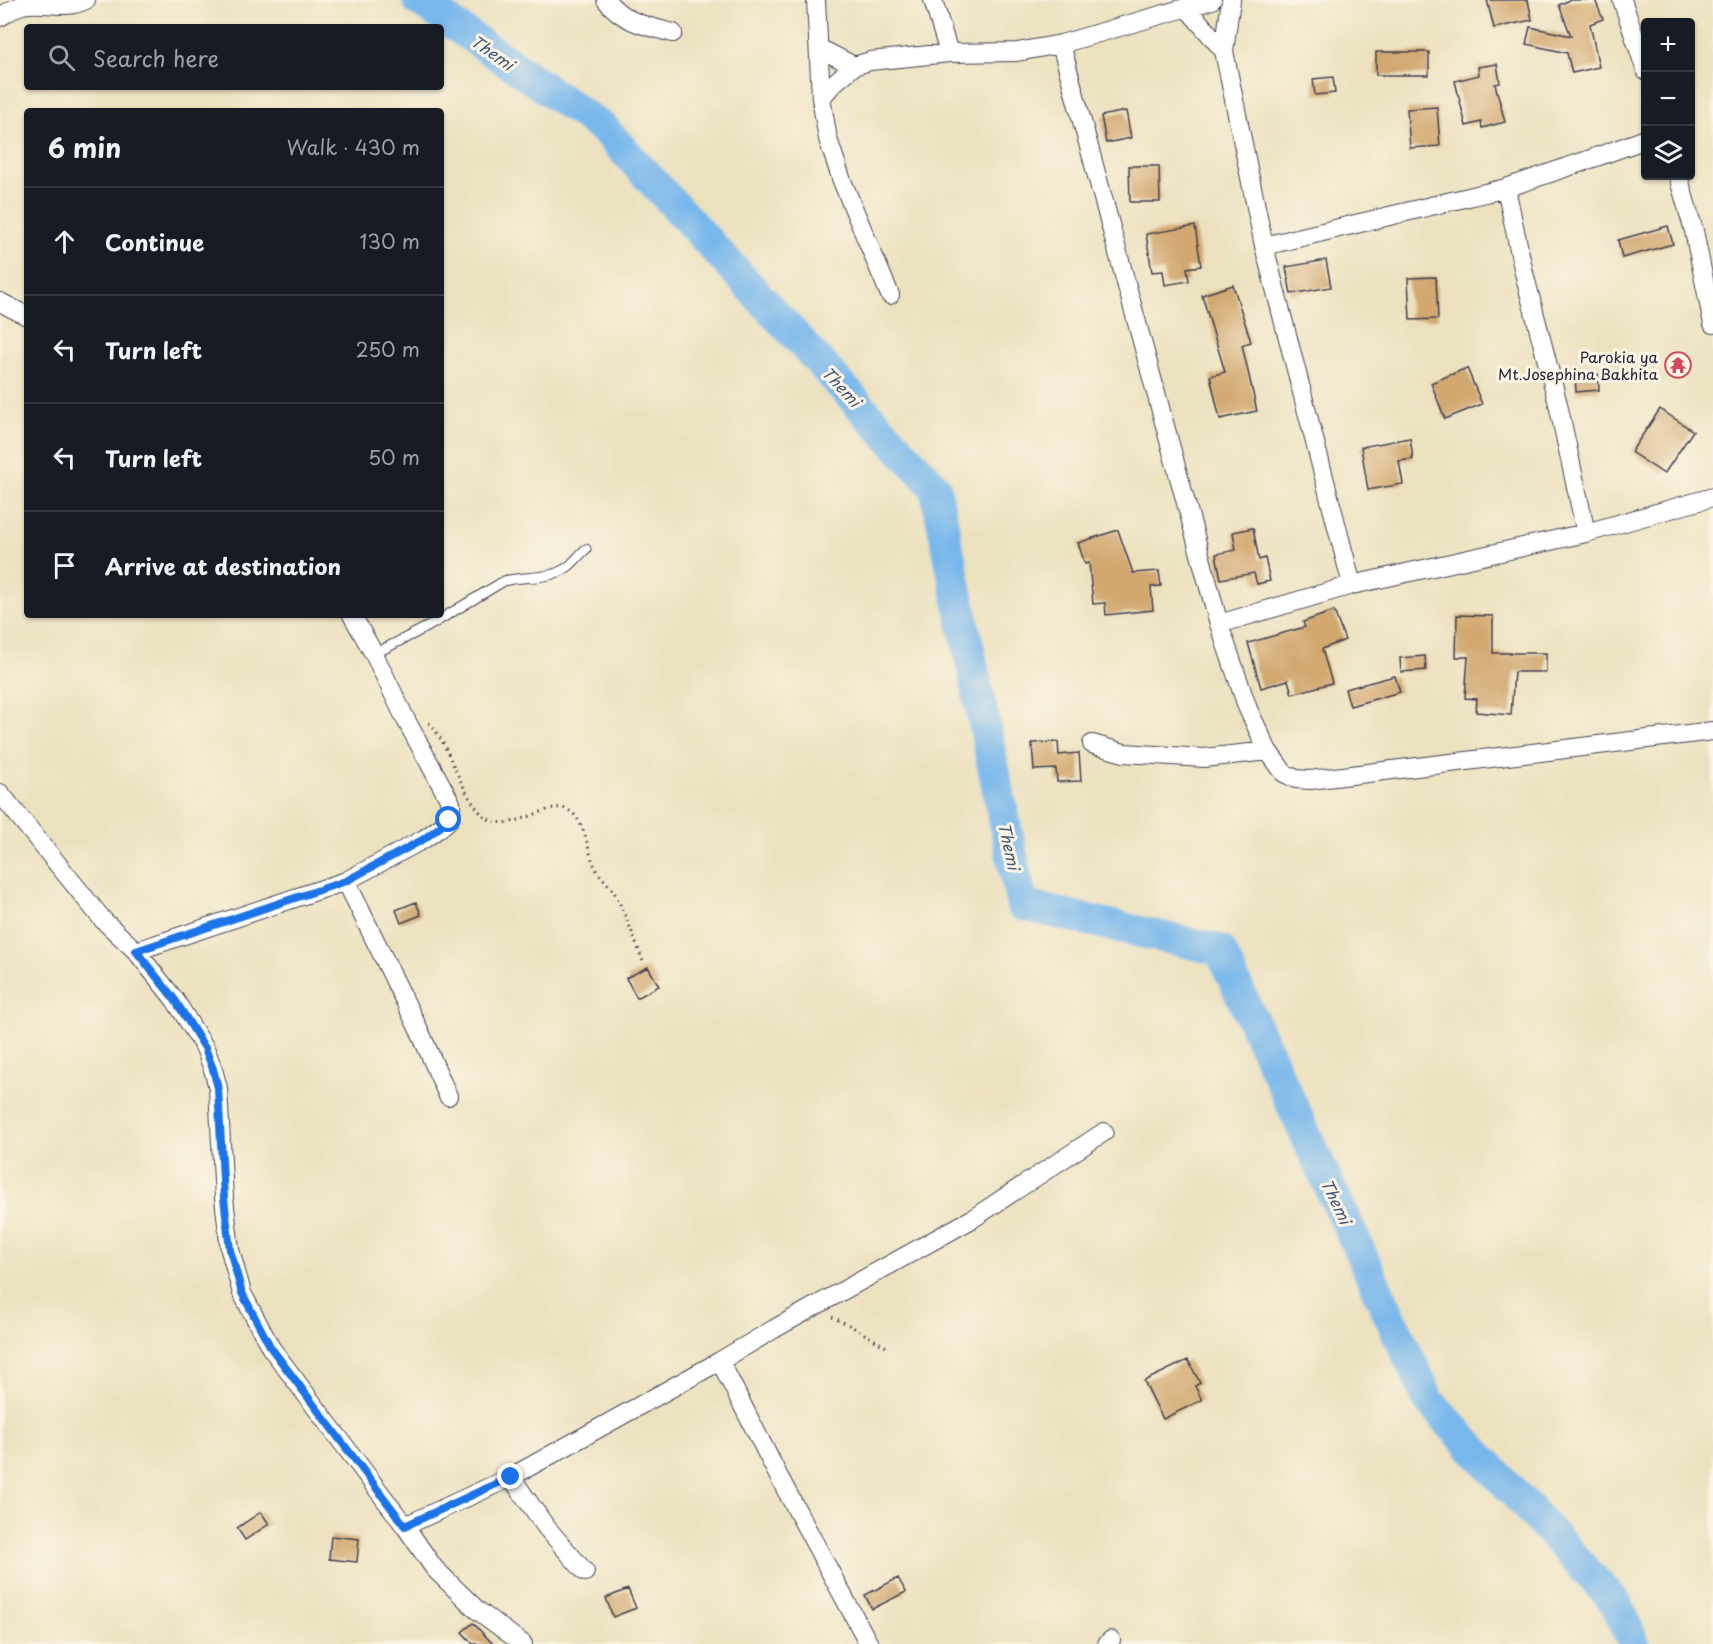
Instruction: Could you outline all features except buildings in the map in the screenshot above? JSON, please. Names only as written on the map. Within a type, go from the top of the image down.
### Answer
[{"type":"street","points":[[0,16],[21,5],[75,5],[86,0]]},
{"type":"street","points":[[606,0],[632,22],[673,33]]},
{"type":"street","points":[[816,0],[821,98],[828,139],[842,182],[890,295]]},
{"type":"street","points":[[933,0],[949,53]]},
{"type":"street","points":[[821,98],[854,66],[870,61],[949,53],[1017,52],[1061,44],[1212,0]]},
{"type":"street","points":[[1231,0],[1224,51],[1264,246],[1352,585]]},
{"type":"street","points":[[1622,0],[1641,56]]},
{"type":"street","points":[[1187,8],[1224,51]]},
{"type":"street","points":[[1061,44],[1219,624],[1248,709],[1268,751],[1284,773],[1296,780],[1310,780],[1713,731]]},
{"type":"street","points":[[819,48],[854,66]]},
{"type":"street","points":[[1264,246],[1506,188],[1641,141]]},
{"type":"street","points":[[1679,180],[1694,231],[1713,324]]},
{"type":"street","points":[[1506,188],[1524,273],[1558,404],[1586,533]]},
{"type":"street","points":[[0,302],[24,314]]},
{"type":"street","points":[[1219,624],[1352,585],[1586,533],[1713,496]]},
{"type":"street","points":[[136,951],[346,881],[424,839],[449,820],[452,811],[451,803],[354,618]]},
{"type":"street","points":[[1092,744],[1124,753],[1204,758],[1268,751]]},
{"type":"street","points":[[0,793],[103,920],[136,951],[175,1000],[205,1048],[218,1088],[224,1198],[230,1250],[242,1293],[271,1348],[434,1568],[477,1611],[523,1644]]},
{"type":"street","points":[[346,881],[420,1032],[448,1096]]},
{"type":"street","points":[[405,1526],[511,1477],[972,1220],[1104,1132]]},
{"type":"street","points":[[720,1361],[784,1487],[869,1644]]},
{"type":"street","points":[[511,1477],[546,1527],[585,1572]]},
{"type":"lane","points":[[444,617],[504,580],[555,574],[569,567],[586,549]]},
{"type":"lane","points":[[374,654],[442,618]]},
{"type":"path","points":[[406,720],[427,722],[432,726],[474,804],[485,818],[498,822],[518,821],[564,808],[572,813],[581,824],[595,867],[613,891],[644,964]]},
{"type":"path","points":[[810,1310],[849,1324],[888,1348]]},
{"type":"waterway","name":"Themi","points":[[418,0],[604,129],[935,487],[1022,905],[1220,950],[1429,1401],[1616,1603],[1634,1644]]},
{"type":"place","name":"Parokia ya Mt.Josephina Bakhita","points":[[1678,365]]},
{"type":"route","points":[[449,820],[424,839],[346,881],[136,951],[175,1000],[205,1048],[213,1069],[218,1088],[224,1198],[230,1250],[242,1293],[271,1348],[405,1526],[511,1477]]}]
